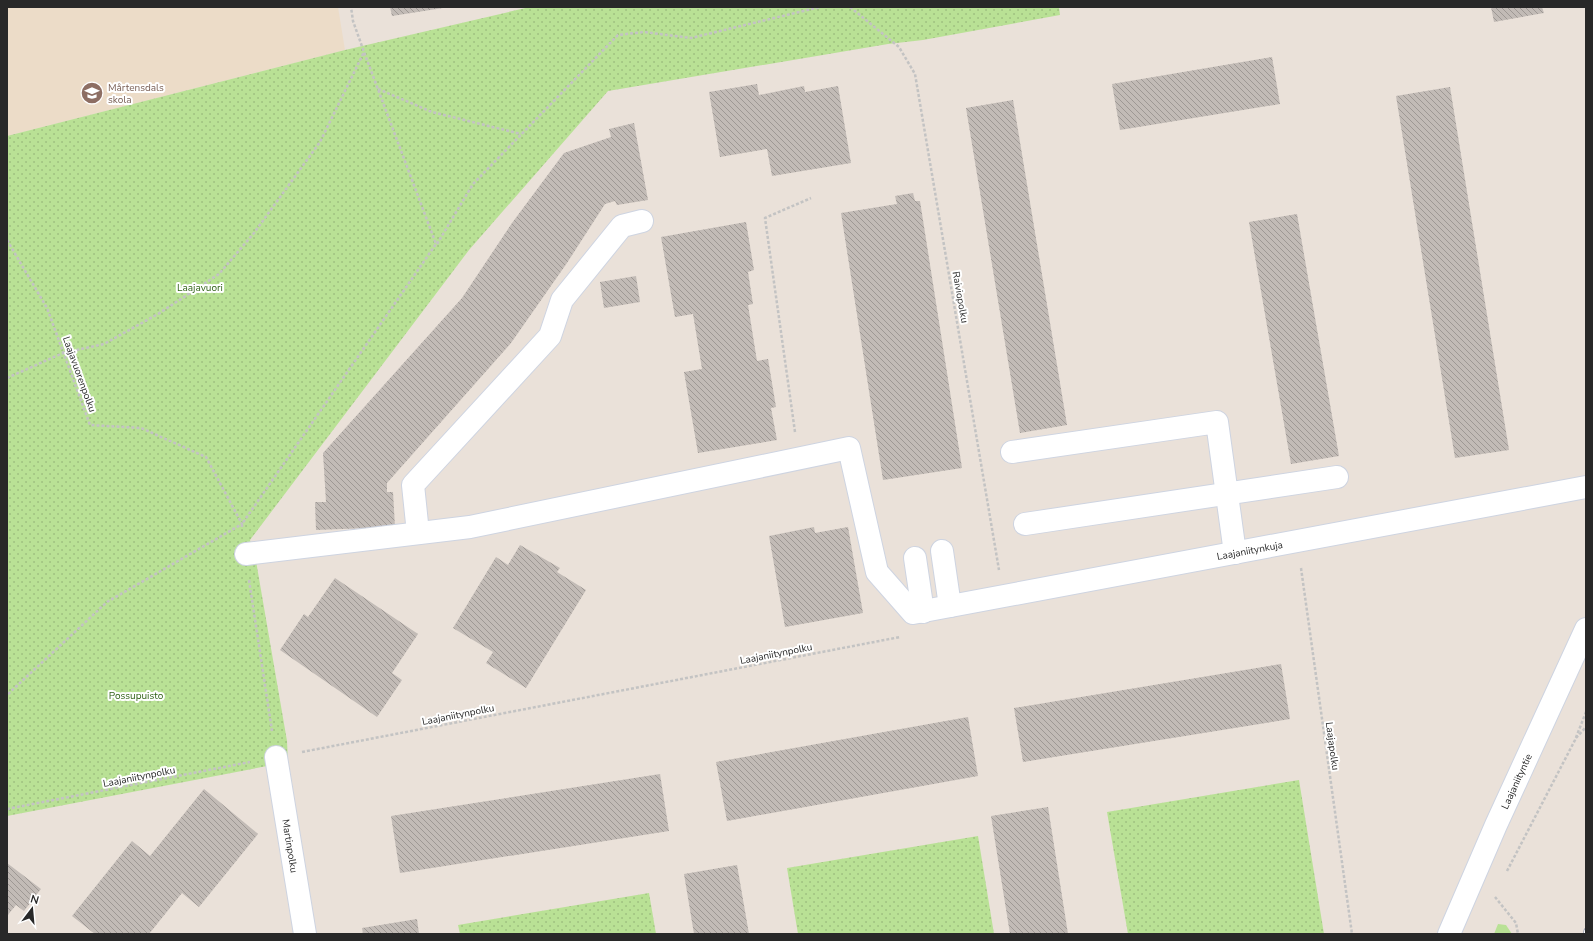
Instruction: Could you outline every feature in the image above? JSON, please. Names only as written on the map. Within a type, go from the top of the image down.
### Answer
[{"type":"street","points":[[418,533],[413,485],[550,336],[562,300],[622,226],[642,221]]},
{"type":"street","points":[[1012,452],[1217,422],[1235,553]]},
{"type":"street","points":[[246,554],[470,527],[849,448],[877,572],[918,612]]},
{"type":"street","points":[[1025,524],[1337,477]]},
{"type":"street","name":"Laajaniitynkuja","points":[[918,612],[1586,487]]},
{"type":"street","points":[[942,551],[950,606]]},
{"type":"street","points":[[915,558],[918,612]]},
{"type":"street","name":"Laajaniityntie","points":[[1449,934],[1496,825],[1586,630]]},
{"type":"street","name":"Martinpolku","points":[[276,758],[305,934]]},
{"type":"path","points":[[351,7],[353,21],[364,52],[436,244]]},
{"type":"path","points":[[7,695],[107,602],[242,524],[436,244],[473,184],[618,35],[644,32],[691,38],[820,7]]},
{"type":"path","name":"Raiviopolku","points":[[850,7],[900,47],[915,74],[1004,597]]},
{"type":"path","points":[[7,378],[63,353],[104,344],[158,314],[219,274],[254,233],[320,142],[364,52]]},
{"type":"path","points":[[378,88],[432,112],[521,134]]},
{"type":"path","points":[[799,458],[765,218],[811,198]]},
{"type":"path","name":"Laajavuorenpolku","points":[[7,240],[47,308],[90,425],[141,428],[206,457],[242,524]]},
{"type":"path","points":[[242,524],[276,758]]},
{"type":"path","name":"Laajapolku","points":[[1301,567],[1352,934]]},
{"type":"path","name":"Laajaniitynpolku","points":[[7,809],[903,636]]},
{"type":"path","points":[[1505,875],[1575,740],[1586,712]]},
{"type":"path","points":[[1575,740],[1586,727]]},
{"type":"path","points":[[1492,902],[1494,896],[1516,923],[1518,934]]},
{"type":"shaded area","name":"Mårtensdals skola","points":[[7,7],[338,7],[345,50],[7,136]]},
{"type":"green space","name":"Laajavuori","points":[[530,7],[1059,7],[1060,15],[923,40],[888,44],[608,91],[469,250],[250,540],[256,561],[287,741],[288,762],[7,816],[7,136],[345,50]]},
{"type":"green space","points":[[1299,780],[1324,934],[1128,934],[1107,812]]},
{"type":"green space","points":[[978,836],[994,934],[798,934],[787,868]]},
{"type":"green space","points":[[649,893],[656,934],[460,934],[458,925]]},
{"type":"green space","points":[[1498,924],[1506,925],[1512,934],[1494,934]]},
{"type":"building","points":[[390,7],[443,7],[443,8],[392,16]]},
{"type":"building","points":[[1491,7],[1542,7],[1544,13],[1494,22]]},
{"type":"building","points":[[1272,57],[1280,104],[1120,130],[1112,84]]},
{"type":"building","points":[[757,84],[759,95],[804,86],[805,92],[838,86],[851,163],[772,176],[767,149],[720,157],[709,92]]},
{"type":"building","points":[[1450,87],[1509,450],[1455,458],[1396,96]]},
{"type":"building","points":[[1013,100],[1067,425],[1020,433],[966,108]]},
{"type":"building","points":[[634,123],[648,200],[617,205],[615,201],[605,204],[567,263],[511,343],[387,483],[387,492],[393,492],[395,527],[316,530],[315,502],[326,502],[323,453],[462,298],[512,223],[564,153],[611,137],[609,129]]},
{"type":"building","points":[[913,193],[915,201],[920,201],[962,468],[883,480],[841,213],[897,204],[895,196]]},
{"type":"building","points":[[1297,214],[1339,456],[1291,464],[1249,222]]},
{"type":"building","points":[[746,222],[754,270],[748,272],[753,304],[748,305],[757,361],[768,359],[776,407],[771,408],[777,440],[698,453],[684,372],[702,369],[693,314],[675,317],[661,237]]},
{"type":"building","points":[[636,276],[640,302],[604,308],[600,282]]},
{"type":"building","points":[[814,527],[815,533],[848,527],[863,613],[785,627],[769,536]]},
{"type":"building","points":[[520,545],[560,568],[557,572],[586,590],[526,688],[486,663],[493,652],[453,628],[496,557],[508,565]]},
{"type":"building","points":[[335,578],[418,634],[392,673],[402,680],[377,717],[280,650],[304,614],[308,617]]},
{"type":"building","points":[[1281,664],[1290,719],[1023,762],[1014,708]]},
{"type":"building","points":[[968,717],[978,776],[727,821],[716,762]]},
{"type":"building","points":[[660,774],[669,831],[400,873],[391,816]]},
{"type":"building","points":[[204,789],[258,834],[199,907],[182,893],[149,934],[95,934],[72,916],[132,841],[150,856]]},
{"type":"building","points":[[1048,807],[1068,934],[1010,934],[991,816]]},
{"type":"building","points":[[7,863],[41,889],[24,911],[16,905],[7,916]]},
{"type":"building","points":[[737,865],[749,934],[694,934],[684,874]]},
{"type":"building","points":[[417,919],[419,934],[363,934],[362,928]]},
{"type":"railway","points":[[1585,934],[1586,930]]},
{"type":"place","name":"Mårtensdals skola","points":[[92,93]]},
{"type":"park label","name":"Possupuisto","points":[[136,695]]}]
